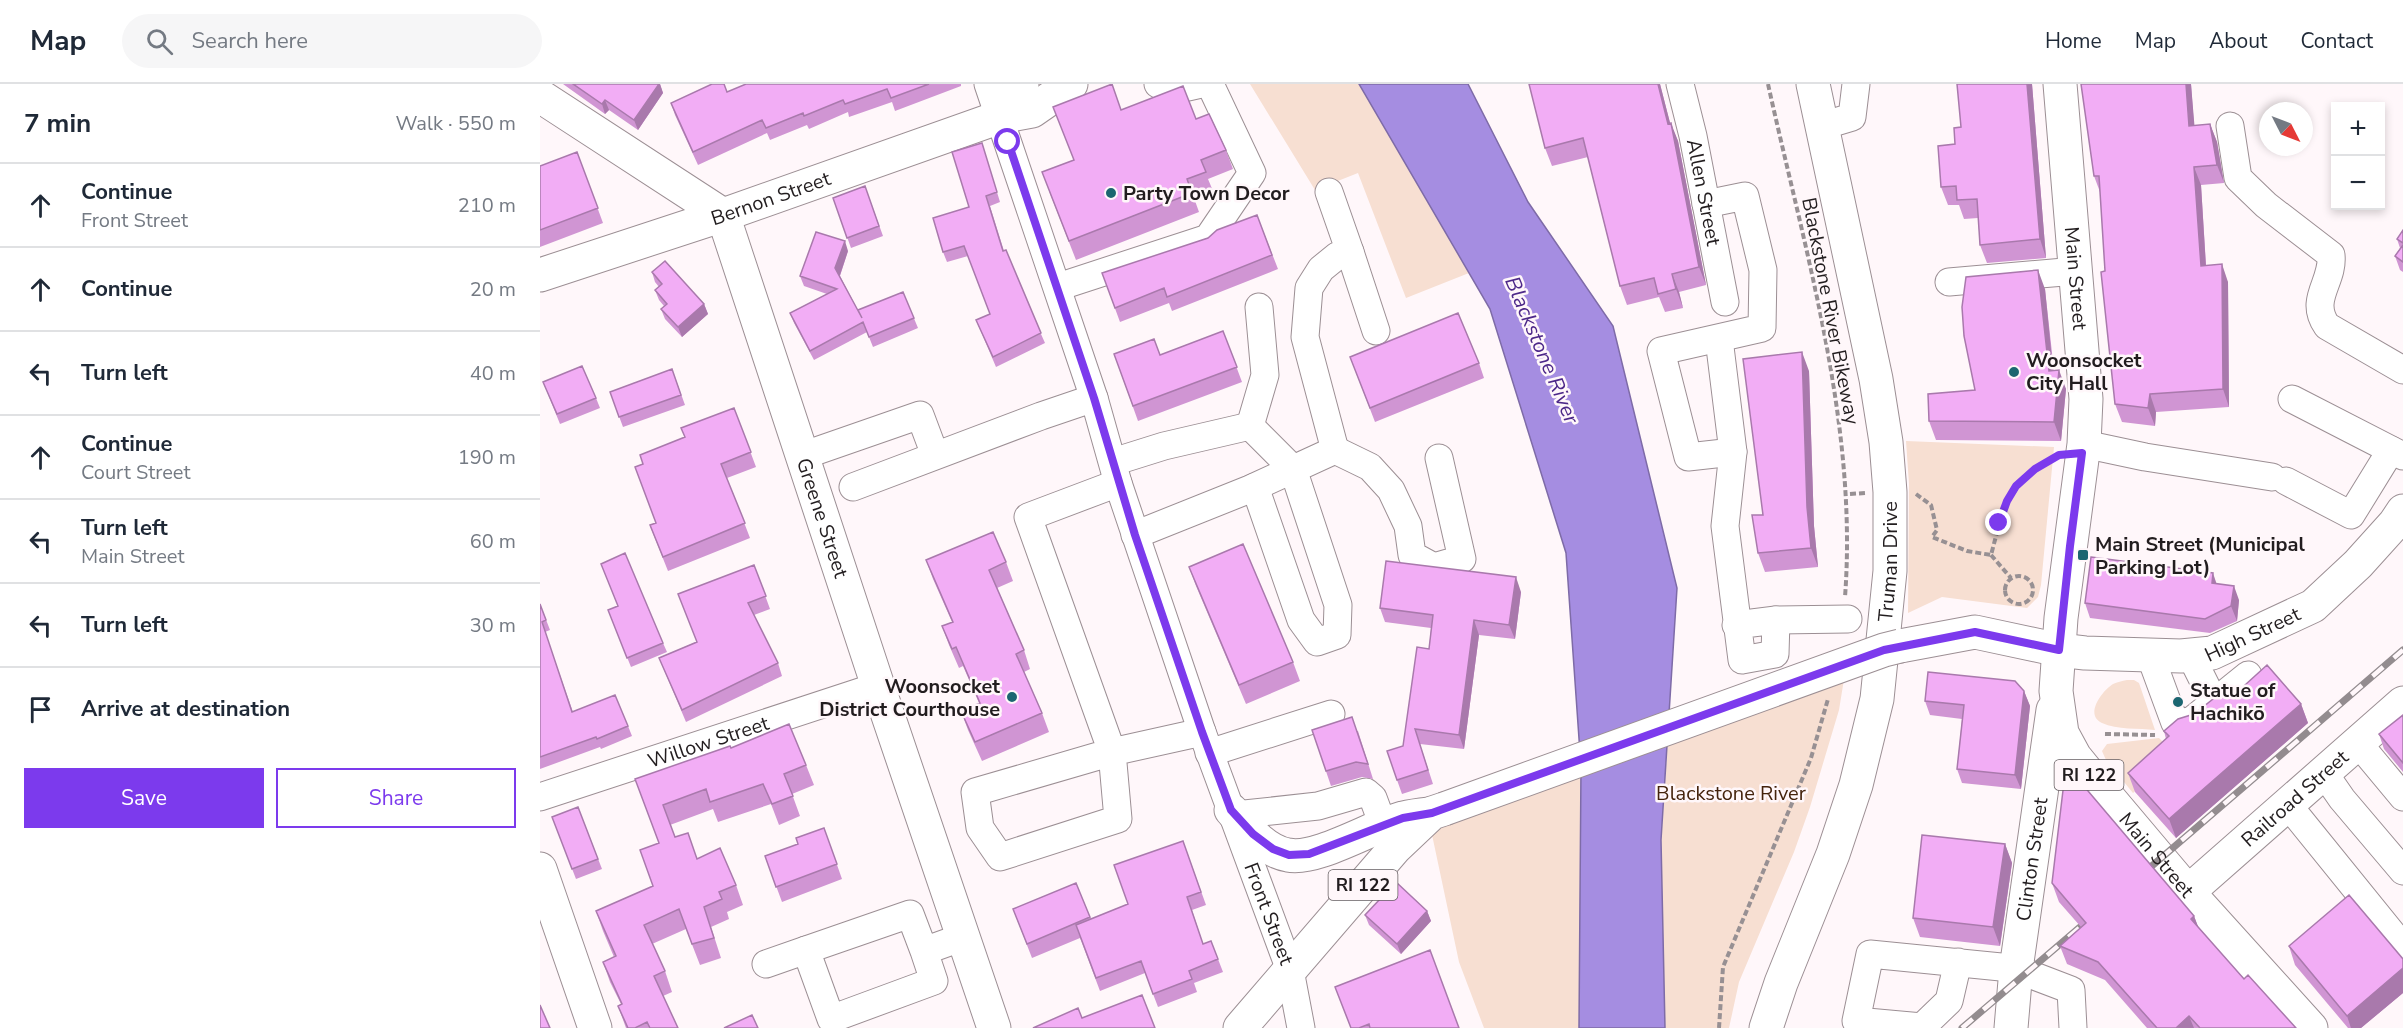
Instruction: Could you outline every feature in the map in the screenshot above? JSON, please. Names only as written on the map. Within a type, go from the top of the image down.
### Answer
[{"type":"main road","points":[[1000,117],[1022,84]]},
{"type":"main road","name":"Bernon Street","points":[[540,275],[723,215],[1000,117],[1032,111],[1071,84]]},
{"type":"main road","name":"Truman Drive","points":[[1766,1028],[1781,983],[1833,854],[1856,785],[1877,699],[1890,581],[1890,492],[1886,442],[1876,380],[1813,84]]},
{"type":"main road","name":"Main Street","points":[[2060,84],[2085,382],[2083,449],[2070,546],[2056,691],[2062,733],[2075,757],[2188,892],[2311,1028]]},
{"type":"main road","points":[[540,96],[723,215]]},
{"type":"main road","name":"Greene Street","points":[[723,215],[878,686],[994,1028]]},
{"type":"main road","name":"High Street","points":[[2059,650],[2191,656],[2226,648],[2313,606],[2358,564],[2396,523],[2403,511]]},
{"type":"main road","name":"RI 122","points":[[1240,1028],[1395,848],[1438,811],[1884,650],[1975,632],[2059,650]]},
{"type":"main road","name":"Clinton Street","points":[[2010,1028],[2016,969],[2056,691]]},
{"type":"main road","name":"Railroad Street","points":[[2188,892],[2403,703]]},
{"type":"main road","points":[[2041,797],[2061,784],[2075,781],[2097,784]]},
{"type":"main road","points":[[1233,812],[1253,834],[1273,849],[1289,855],[1309,854],[1403,818],[1438,811]]},
{"type":"main road","points":[[540,869],[595,1028]]},
{"type":"street","name":"Front Street","points":[[988,84],[1058,288],[1135,535],[1205,742],[1290,970],[1301,1028]]},
{"type":"street","points":[[1158,84],[1170,92],[1201,84]]},
{"type":"street","points":[[1058,288],[1208,238],[1252,173],[1210,84]]},
{"type":"street","name":"Allen Street","points":[[1680,84],[1725,302]]},
{"type":"street","points":[[1822,126],[1852,117],[1856,84]]},
{"type":"street","points":[[2230,126],[2238,178],[2266,205],[2331,255],[2332,267],[2320,295],[2322,317],[2327,326],[2403,370]]},
{"type":"street","points":[[1329,192],[1376,331]]},
{"type":"street","points":[[1706,204],[1745,196],[1763,270],[1761,328],[1661,351],[1688,457],[1733,452]]},
{"type":"street","points":[[1350,252],[1337,256],[1321,269],[1310,288],[1305,338],[1335,450],[1370,467],[1391,490],[1408,526],[1412,555],[1434,567],[1462,559],[1439,458]]},
{"type":"street","points":[[1949,282],[2076,271]]},
{"type":"street","points":[[1250,426],[1265,375],[1259,307]]},
{"type":"street","points":[[1719,339],[1733,452],[1725,526],[1742,660],[1775,654],[1776,620]]},
{"type":"street","points":[[853,487],[1094,398]]},
{"type":"street","points":[[2083,449],[2279,479],[2351,515],[2397,453],[2292,399]]},
{"type":"street","points":[[802,456],[920,415],[935,455]]},
{"type":"street","points":[[1250,426],[1293,469],[1338,605],[1337,635],[1317,642],[1301,620],[1255,487]]},
{"type":"street","points":[[1250,426],[1164,446],[1028,517],[1112,752],[1118,819],[1000,857],[980,828],[975,792],[1112,752],[1205,742],[1331,714]]},
{"type":"street","points":[[1135,535],[1255,487],[1335,450]]},
{"type":"street","points":[[1736,625],[1776,620],[1845,619]]},
{"type":"street","points":[[2150,655],[2175,723],[2191,721],[2248,675]]},
{"type":"street","points":[[2191,656],[2214,702]]},
{"type":"street","name":"Willow Street","points":[[540,797],[878,686]]},
{"type":"street","points":[[2358,743],[2403,797]]},
{"type":"street","points":[[2324,773],[2342,799],[2403,871]]},
{"type":"street","points":[[1233,812],[1318,806],[1366,792],[1373,798],[1383,825]]},
{"type":"street","points":[[2288,805],[2403,947]]},
{"type":"street","points":[[766,964],[806,950],[910,914],[934,981],[852,1020],[831,1019],[806,950]]},
{"type":"street","points":[[924,951],[963,937]]},
{"type":"street","points":[[1958,962],[2016,969],[2071,990],[2073,1028]]},
{"type":"path","name":"Blackstone River Bikeway","points":[[1768,84],[1835,385],[1845,484],[1848,554],[1845,619]]},
{"type":"path","points":[[1991,555],[2007,501],[2016,486],[2035,469],[2059,455],[2083,449]]},
{"type":"path","points":[[1850,494],[1907,490],[1917,494],[1931,505],[1937,530],[1932,537],[1967,551],[1991,555],[2011,578]]},
{"type":"path","points":[[2020,576],[2031,583],[2034,592],[2026,603],[2012,603],[2006,596],[2006,586],[2011,578],[2020,576]]},
{"type":"path","points":[[1719,1028],[1723,967],[1811,758],[1830,690]]},
{"type":"path","points":[[2105,734],[2160,735]]},
{"type":"green space","points":[[1250,84],[1359,84],[1469,273],[1406,298],[1358,173],[1315,190]]},
{"type":"green space","points":[[1906,441],[2054,447],[2041,585],[2038,597],[2027,608],[1942,597],[1908,613],[1909,484]]},
{"type":"green space","name":"Blackstone River","points":[[1845,673],[1839,710],[1810,807],[1794,852],[1739,982],[1729,1028],[1665,1028],[1661,840],[1668,736]]},
{"type":"green space","points":[[2127,680],[2139,683],[2155,730],[2114,727],[2097,719],[2095,709],[2100,697],[2113,684]]},
{"type":"green space","points":[[2159,738],[2176,755],[2133,793],[2106,760],[2102,751],[2107,744]]},
{"type":"green space","points":[[1581,767],[1579,1028],[1484,1028],[1459,962],[1431,830]]},
{"type":"water","name":"Blackstone River","points":[[1359,84],[1468,84],[1528,202],[1613,326],[1677,588],[1661,840],[1665,1028],[1579,1028],[1581,767],[1566,553],[1490,309]]},
{"type":"building","points":[[573,84],[659,84],[634,120],[605,100],[602,104]]},
{"type":"building","points":[[712,84],[724,84],[727,92],[746,84],[929,84],[891,98],[887,89],[845,104],[843,100],[766,128],[762,120],[693,152],[671,103]]},
{"type":"building","points":[[1112,84],[1121,110],[1183,86],[1196,119],[1209,114],[1226,150],[1201,160],[1206,172],[1187,179],[1192,193],[1069,241],[1042,172],[1074,160],[1053,107]]},
{"type":"building","points":[[1529,84],[1658,84],[1668,124],[1671,123],[1699,267],[1672,274],[1676,289],[1658,294],[1654,278],[1620,286],[1583,138],[1545,148]]},
{"type":"building","points":[[1957,84],[2027,84],[2040,239],[1980,245],[1977,199],[1957,200],[1956,186],[1941,187],[1938,146],[1955,144],[1954,128],[1961,127]]},
{"type":"building","points":[[2081,84],[2186,84],[2189,126],[2210,124],[2217,165],[2194,167],[2201,266],[2222,264],[2223,389],[2150,394],[2148,408],[2115,404],[2101,272],[2105,271],[2099,176],[2094,176]]},
{"type":"building","points":[[982,143],[997,192],[986,196],[1003,251],[1006,250],[1041,333],[993,357],[976,320],[990,314],[964,246],[943,252],[933,218],[969,207],[952,152]]},
{"type":"building","points":[[577,152],[598,208],[540,230],[540,166]]},
{"type":"building","points":[[865,186],[879,226],[847,238],[833,198]]},
{"type":"building","points":[[1257,215],[1272,255],[1167,297],[1164,288],[1115,308],[1102,273],[1208,238],[1217,230]]},
{"type":"building","points":[[2403,230],[2403,243],[2397,239]]},
{"type":"building","points":[[816,232],[845,241],[835,268],[862,318],[858,310],[903,292],[914,318],[869,337],[863,322],[810,351],[790,313],[837,289],[800,276]]},
{"type":"building","points":[[2403,245],[2403,262],[2395,256]]},
{"type":"building","points":[[665,261],[704,304],[678,327],[661,309],[667,304],[655,290],[662,284],[652,272]]},
{"type":"building","name":"Woonsocket City Hall","points":[[2038,270],[2049,371],[2059,370],[2054,422],[1929,421],[1928,394],[1975,390],[1964,336],[1962,307],[1966,277]]},
{"type":"building","points":[[1458,313],[1479,363],[1370,408],[1350,357]]},
{"type":"building","points":[[1223,331],[1237,367],[1133,406],[1114,354],[1154,339],[1160,355]]},
{"type":"building","points":[[1802,352],[1807,507],[1811,548],[1758,553],[1752,515],[1763,515],[1743,359]]},
{"type":"building","points":[[582,366],[596,398],[557,414],[543,382]]},
{"type":"building","points":[[672,369],[681,395],[619,417],[610,392]]},
{"type":"building","points":[[734,408],[751,452],[721,464],[745,523],[663,557],[650,525],[656,523],[635,467],[643,464],[640,455],[685,437],[681,428]]},
{"type":"building","points":[[993,532],[1006,562],[989,570],[1024,650],[1016,654],[1042,713],[975,742],[961,711],[980,703],[956,647],[952,649],[942,626],[953,622],[926,560]]},
{"type":"building","points":[[1243,544],[1293,662],[1239,685],[1189,567]]},
{"type":"building","points":[[625,553],[663,643],[627,658],[608,610],[618,606],[601,564]]},
{"type":"building","points":[[2091,557],[2213,573],[2212,583],[2234,586],[2231,606],[2205,619],[2085,603]]},
{"type":"building","points":[[1386,561],[1516,577],[1509,625],[1474,620],[1459,735],[1415,729],[1428,770],[1397,780],[1387,751],[1403,746],[1417,647],[1429,649],[1433,615],[1380,608]]},
{"type":"building","points":[[754,565],[766,596],[748,603],[778,663],[682,710],[659,658],[697,642],[678,594]]},
{"type":"building","points":[[540,604],[546,620],[542,622],[572,712],[615,695],[628,726],[597,739],[596,737],[540,757]]},
{"type":"building","points":[[2267,665],[2301,704],[2169,819],[2128,773],[2169,736],[2164,731],[2178,719],[2194,714],[2227,688],[2234,695]]},
{"type":"building","points":[[1928,672],[2015,681],[2024,691],[2015,775],[1957,769],[1964,705],[1925,701]]},
{"type":"building","points":[[2403,715],[2403,763],[2379,734]]},
{"type":"building","points":[[1352,717],[1368,764],[1356,762],[1326,771],[1312,730]]},
{"type":"building","points":[[789,724],[806,765],[784,774],[793,796],[772,804],[763,784],[710,802],[706,789],[663,805],[675,837],[688,833],[697,859],[720,848],[736,885],[719,892],[722,899],[704,907],[714,938],[692,944],[679,909],[644,925],[665,971],[654,976],[678,1028],[650,1028],[647,1022],[635,1028],[628,1028],[618,1006],[622,1004],[603,962],[616,956],[596,911],[653,886],[640,850],[659,843],[635,779],[730,746],[731,748]]},
{"type":"building","points":[[2066,765],[2194,916],[2191,919],[2244,979],[2248,975],[2296,1028],[2200,1028],[2189,1016],[2176,1028],[2157,1028],[2098,962],[2060,946],[2086,923],[2052,883]]},
{"type":"building","points":[[578,807],[598,859],[572,869],[552,817]]},
{"type":"building","points":[[824,828],[837,864],[776,887],[765,856],[798,844],[796,838]]},
{"type":"building","points":[[1922,835],[2005,844],[1993,927],[1913,918]]},
{"type":"building","points":[[1183,841],[1201,892],[1187,897],[1203,944],[1211,941],[1218,959],[1189,971],[1192,979],[1153,994],[1141,961],[1096,978],[1076,925],[1128,904],[1114,865]]},
{"type":"building","points":[[1396,882],[1427,911],[1397,944],[1365,915]]},
{"type":"building","points":[[1076,883],[1090,917],[1027,944],[1013,909]]},
{"type":"building","points":[[2349,895],[2403,959],[2403,968],[2347,1016],[2289,946]]},
{"type":"building","points":[[1430,950],[1459,1028],[1370,1028],[1369,1024],[1351,1028],[1335,987]]},
{"type":"building","points":[[1142,995],[1155,1028],[1033,1028],[1078,1008],[1082,1018]]},
{"type":"building","points":[[540,1005],[550,1028],[540,1028]]},
{"type":"building","points":[[752,1015],[758,1028],[724,1028]]},
{"type":"railway","points":[[2139,877],[2403,650]]},
{"type":"railway","points":[[1962,1028],[2093,916]]},
{"type":"place","name":"Party Town Decor","points":[[1111,193]]},
{"type":"place","name":"Woonsocket City Hall","points":[[2014,372]]},
{"type":"place","name":"Main Street (Municipal Parking Lot)","points":[[2083,555]]},
{"type":"place","name":"Woonsocket District Courthouse","points":[[1012,697]]},
{"type":"place","name":"Statue of Hachikō","points":[[2178,702]]},
{"type":"route","points":[[1008,142],[1094,398],[1135,535],[1231,810],[1253,834],[1273,849],[1289,855],[1309,854],[1403,818],[1432,813],[1884,650],[1975,632],[2059,650],[2082,453],[2059,455],[2035,469],[2016,486],[2007,501],[1999,523]]}]
